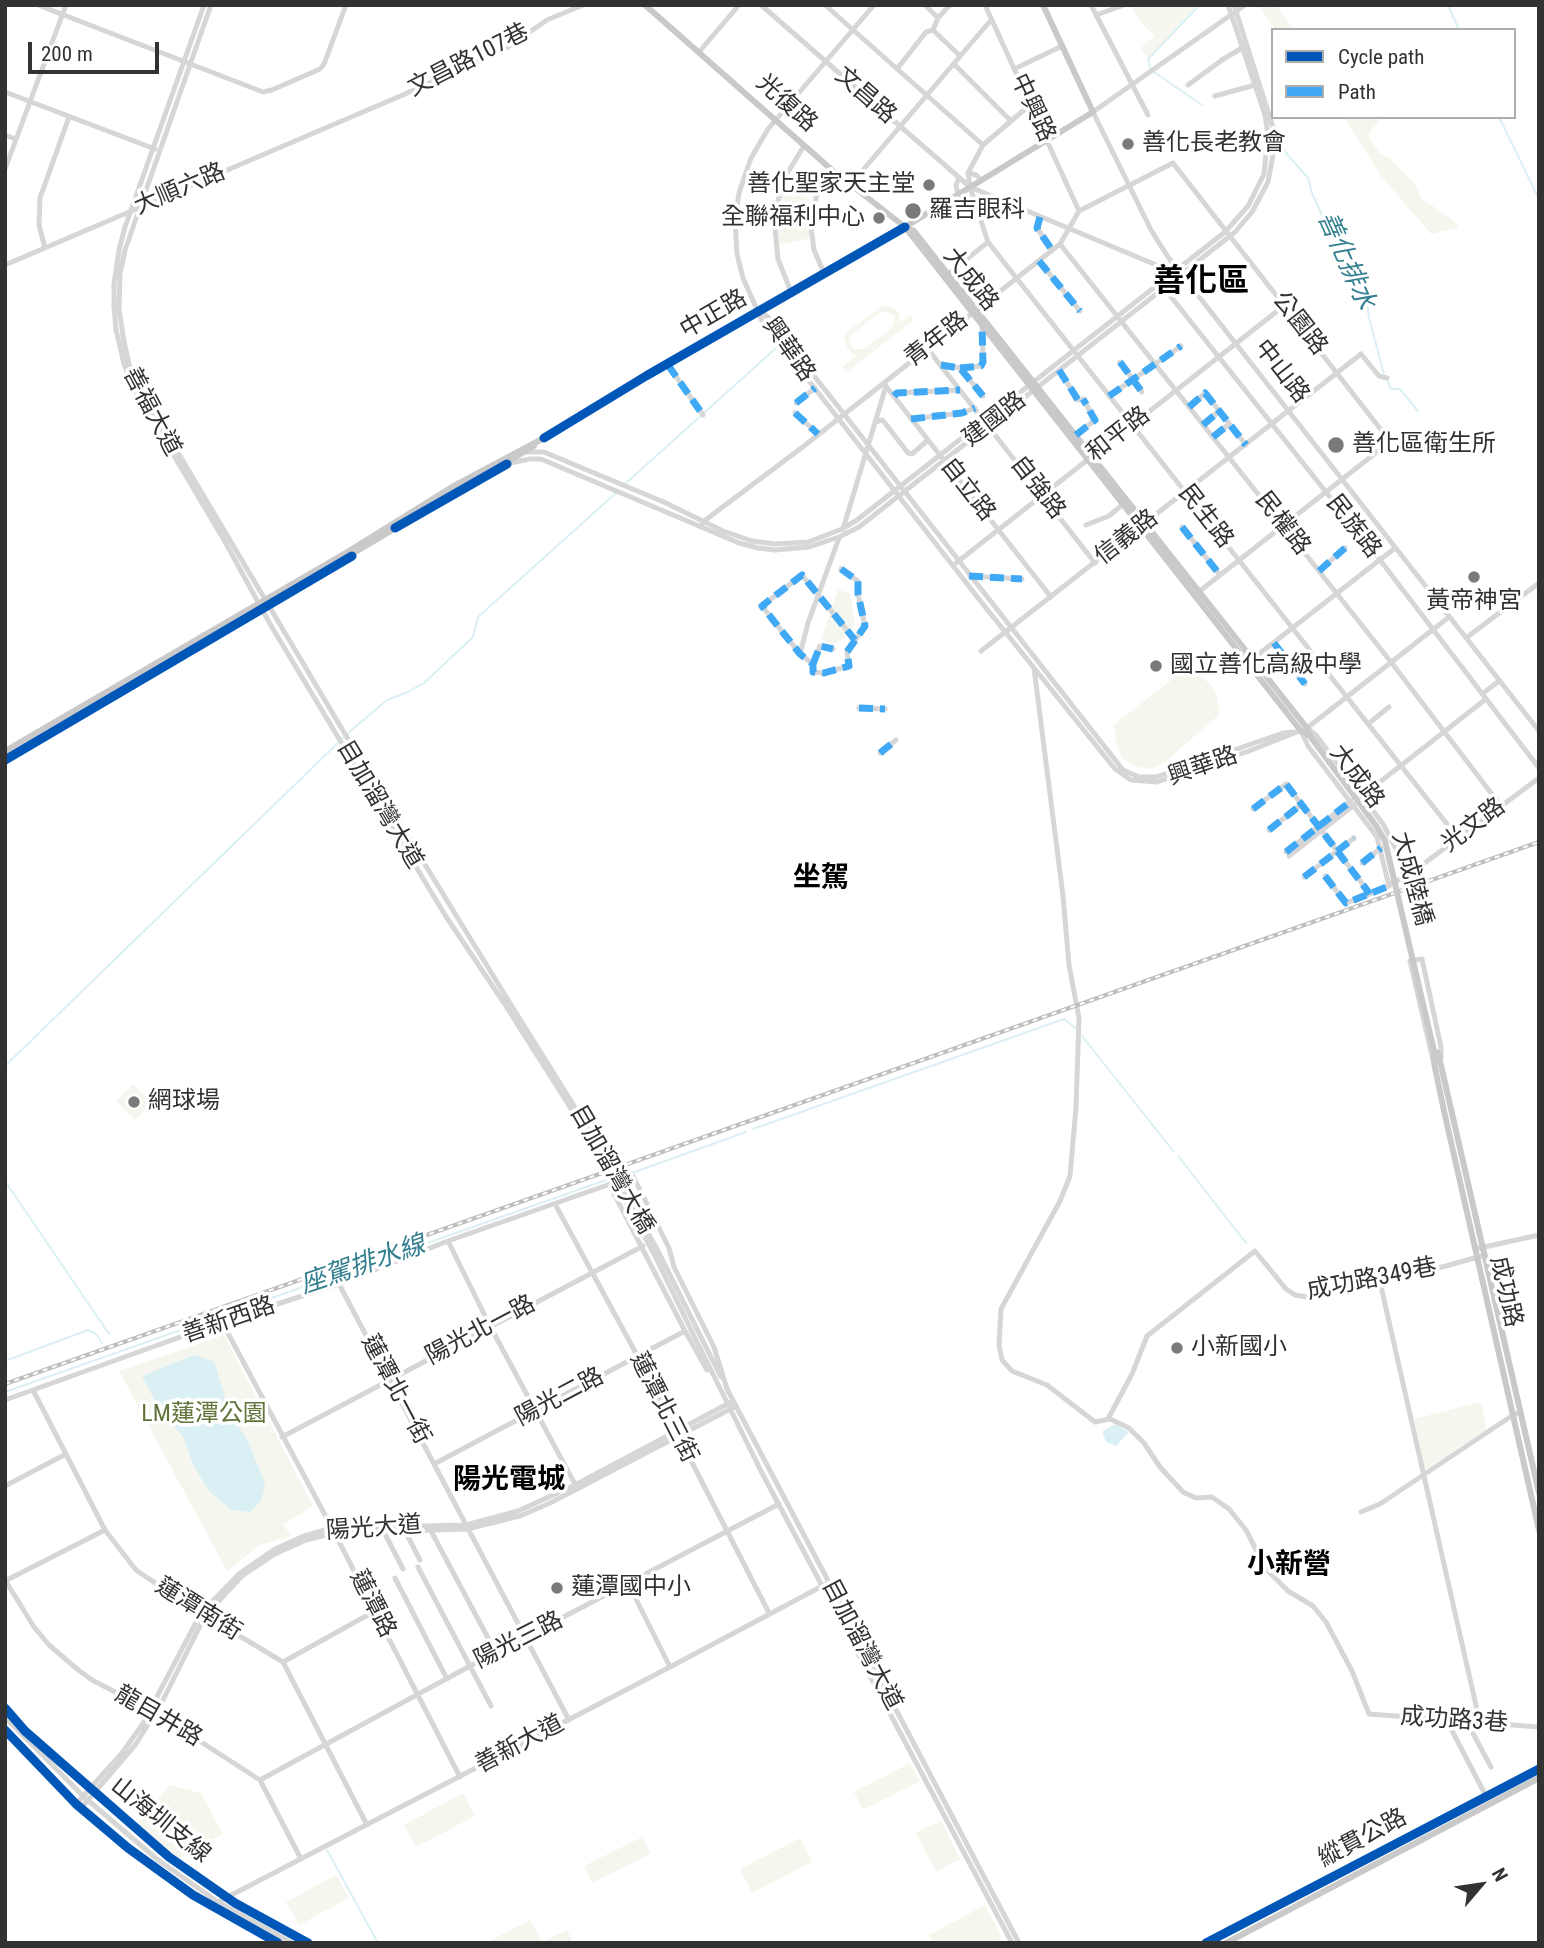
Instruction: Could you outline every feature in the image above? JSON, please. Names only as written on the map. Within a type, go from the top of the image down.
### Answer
[{"type":"main road","name":"光復路","points":[[645,5],[832,170],[905,227]]},
{"type":"main road","name":"中山路","points":[[1043,5],[1093,111]]},
{"type":"main road","name":"中正路","points":[[264,604],[601,402],[905,227],[1093,111]]},
{"type":"main road","name":"大成路","points":[[905,227],[1310,736]]},
{"type":"main road","name":"大成路","points":[[974,311],[982,327],[1076,435],[1123,504],[1144,525]]},
{"type":"main road","name":"中正路","points":[[505,461],[527,452],[544,438]]},
{"type":"main road","points":[[5,751],[264,604]]},
{"type":"main road","points":[[5,760],[264,604]]},
{"type":"main road","name":"大成陸橋","points":[[1310,736],[1374,823],[1384,841],[1434,1051]]},
{"type":"main road","name":"成功路","points":[[1434,1051],[1517,1414],[1539,1530]]},
{"type":"main road","name":"成功路","points":[[1517,1414],[1539,1493]]},
{"type":"main road","name":"縱貫公路","points":[[1206,1943],[1539,1769]]},
{"type":"main road","name":"縱貫公路","points":[[1226,1943],[1539,1778]]},
{"type":"street","points":[[38,5],[263,92],[315,72],[324,64],[346,5]]},
{"type":"street","points":[[5,169],[66,5]]},
{"type":"street","name":"善福大道","points":[[187,62],[204,5]]},
{"type":"street","name":"善福大道","points":[[211,5],[131,211],[119,250],[114,284],[115,319],[124,364],[135,390],[264,604]]},
{"type":"street","name":"文昌路107巷","points":[[354,115],[508,47],[547,20],[583,5]]},
{"type":"street","points":[[699,52],[739,5]]},
{"type":"street","name":"文昌路","points":[[761,5],[970,187],[1177,272]]},
{"type":"street","points":[[825,5],[983,145]]},
{"type":"street","points":[[759,312],[739,265],[736,215],[739,192],[747,166],[775,120],[874,5]]},
{"type":"street","points":[[925,5],[938,18]]},
{"type":"street","points":[[933,30],[938,18],[950,5]]},
{"type":"street","points":[[986,7],[995,5]]},
{"type":"street","points":[[1091,5],[1148,115]]},
{"type":"street","points":[[1096,15],[1124,5]]},
{"type":"street","name":"建國路","points":[[1228,5],[1234,11],[1271,114]]},
{"type":"street","name":"中正路","points":[[1093,111],[1245,5]]},
{"type":"street","name":"中興路","points":[[986,7],[1079,211]]},
{"type":"street","name":"建國路","points":[[1234,11],[1242,48],[1272,141]]},
{"type":"street","points":[[851,184],[991,20]]},
{"type":"street","points":[[897,69],[926,32],[933,30]]},
{"type":"street","points":[[933,30],[960,57]]},
{"type":"street","points":[[1014,69],[1062,46]]},
{"type":"street","points":[[1188,85],[1242,48]]},
{"type":"street","points":[[954,64],[1010,120]]},
{"type":"street","points":[[1215,96],[1255,85]]},
{"type":"street","points":[[5,92],[155,149]]},
{"type":"street","points":[[981,180],[968,173],[983,145],[1031,104]]},
{"type":"street","name":"中山路","points":[[1093,111],[1151,230],[1177,272],[1539,731]]},
{"type":"street","name":"大順六路","points":[[5,265],[354,115]]},
{"type":"street","points":[[45,248],[39,225],[40,198],[69,117]]},
{"type":"street","name":"建國路","points":[[527,452],[544,452],[625,486],[739,543],[775,550],[809,547],[839,537],[868,521],[1073,350],[1227,234],[1252,212],[1268,182],[1271,119]]},
{"type":"street","points":[[5,135],[16,139]]},
{"type":"street","points":[[791,292],[778,259],[774,218],[781,183],[804,146]]},
{"type":"street","name":"善福大道","points":[[155,149],[124,250],[120,286],[122,331],[129,364],[146,399],[264,604]]},
{"type":"street","name":"公園路","points":[[1130,186],[1173,163],[1390,440],[1342,480]]},
{"type":"street","points":[[824,273],[814,250],[810,220],[813,202],[832,170]]},
{"type":"street","name":"民生路","points":[[968,173],[988,242],[1458,838]]},
{"type":"street","points":[[959,178],[956,185],[958,194],[965,199],[974,199]]},
{"type":"street","points":[[1079,211],[1130,186]]},
{"type":"street","name":"青年路","points":[[703,524],[885,384],[1060,244],[1079,211]]},
{"type":"street","points":[[736,215],[810,220]]},
{"type":"street","points":[[1040,217],[1037,228],[1052,250]]},
{"type":"street","points":[[946,276],[988,242]]},
{"type":"street","name":"民權路","points":[[1060,244],[1391,662],[1501,806]]},
{"type":"street","points":[[1039,261],[1080,311]]},
{"type":"street","name":"建國路","points":[[1033,386],[1078,356],[1164,288],[1177,272]]},
{"type":"street","name":"民族路","points":[[1164,288],[1380,560],[1539,768]]},
{"type":"street","name":"和平路","points":[[956,563],[1285,305]]},
{"type":"street","name":"興華路","points":[[759,312],[762,321],[841,416]]},
{"type":"street","name":"興華路","points":[[759,312],[768,317],[841,416],[1008,631],[1115,762],[1135,776],[1147,778],[1283,733],[1304,729]]},
{"type":"street","points":[[941,365],[960,368],[981,366],[982,327]]},
{"type":"street","points":[[1110,396],[1154,362],[1181,346]]},
{"type":"street","name":"自強路","points":[[927,348],[1095,563]]},
{"type":"street","name":"信義路","points":[[981,651],[1362,354],[1379,376],[1387,378]]},
{"type":"street","points":[[1120,362],[1142,392]]},
{"type":"street","points":[[668,365],[703,415]]},
{"type":"street","points":[[960,368],[983,396]]},
{"type":"street","points":[[1059,370],[1095,420],[1076,435]]},
{"type":"street","name":"青年路","points":[[800,654],[808,623],[842,529],[885,384]]},
{"type":"street","name":"自立路","points":[[885,384],[1051,597]]},
{"type":"street","points":[[796,403],[815,388]]},
{"type":"street","points":[[894,396],[897,393],[960,390]]},
{"type":"street","points":[[1189,407],[1205,393],[1246,445]]},
{"type":"street","points":[[911,419],[962,413],[975,408]]},
{"type":"street","points":[[1203,425],[1219,411]]},
{"type":"street","points":[[795,413],[818,433]]},
{"type":"street","points":[[875,422],[882,420],[908,453],[912,454],[928,440]]},
{"type":"street","points":[[1213,437],[1228,424]]},
{"type":"street","name":"建國路","points":[[505,461],[541,460],[739,537],[775,544],[808,542],[842,529],[900,492]]},
{"type":"street","points":[[1197,593],[1342,480]]},
{"type":"street","points":[[1086,525],[1110,516],[1123,504]]},
{"type":"street","points":[[1182,527],[1220,575]]},
{"type":"street","points":[[1319,571],[1345,548]]},
{"type":"street","points":[[1250,661],[1395,548]]},
{"type":"street","name":"興華路","points":[[956,563],[969,576],[1034,668],[1115,769],[1135,781],[1146,783],[1166,780],[1304,729]]},
{"type":"street","points":[[833,649],[820,646],[813,672],[824,673],[849,666],[847,652],[865,626],[858,581],[841,569]]},
{"type":"street","points":[[813,664],[800,654],[762,606],[802,575],[855,640]]},
{"type":"street","points":[[969,576],[1022,579]]},
{"type":"street","points":[[1466,638],[1539,583]]},
{"type":"street","name":"目加溜灣大道","points":[[264,604],[445,915],[506,1002]]},
{"type":"street","points":[[1304,729],[1449,617]]},
{"type":"street","points":[[1274,643],[1305,684]]},
{"type":"street","points":[[1034,668],[1063,896],[1069,965],[1079,1018],[1076,1107],[1070,1176],[1060,1201],[1003,1302],[999,1349],[1002,1360],[1010,1370],[1048,1385],[1095,1422],[1108,1419]]},
{"type":"street","points":[[1362,796],[1445,732],[1499,681]]},
{"type":"street","points":[[1368,724],[1389,707]]},
{"type":"street","points":[[859,708],[885,709]]},
{"type":"street","name":"大成路","points":[[1304,729],[1316,735],[1362,796],[1392,838],[1409,874]]},
{"type":"street","name":"大成路","points":[[1304,729],[1308,746],[1375,834],[1381,848],[1389,886]]},
{"type":"street","points":[[880,753],[896,740]]},
{"type":"street","name":"光文路","points":[[1325,876],[1346,903],[1389,886],[1539,778]]},
{"type":"street","points":[[1253,809],[1286,784],[1370,894]]},
{"type":"street","points":[[1287,854],[1352,803]]},
{"type":"street","points":[[1269,830],[1302,804]]},
{"type":"street","points":[[1304,877],[1354,838]]},
{"type":"street","points":[[1362,863],[1381,848]]},
{"type":"street","name":"成功路","points":[[1422,959],[1441,1047],[1437,1062],[1410,961],[1422,959]]},
{"type":"street","name":"目加溜灣大橋","points":[[506,1002],[602,1160],[703,1347]]},
{"type":"street","points":[[634,1176],[669,1248],[674,1267],[714,1347],[725,1392],[685,1331],[610,1184],[634,1176]]},
{"type":"street","name":"善新西路","points":[[5,1400],[222,1322],[339,1284],[448,1241],[610,1184]]},
{"type":"street","name":"蓮潭北三街","points":[[555,1204],[638,1357],[769,1613]]},
{"type":"street","points":[[1479,1248],[1539,1235]]},
{"type":"street","points":[[448,1241],[576,1487]]},
{"type":"street","name":"陽光北一路","points":[[282,1437],[643,1246]]},
{"type":"street","name":"成功路349巷","points":[[1108,1419],[1132,1374],[1147,1336],[1255,1251],[1286,1289],[1311,1297],[1481,1256]]},
{"type":"street","points":[[1380,1282],[1480,1723]]},
{"type":"street","name":"蓮潭北一街","points":[[339,1284],[569,1720]]},
{"type":"street","name":"蓮潭路","points":[[222,1322],[460,1777]]},
{"type":"street","name":"陽光二路","points":[[434,1464],[685,1331]]},
{"type":"street","name":"目加溜灣大道","points":[[703,1347],[779,1504],[1019,1943]]},
{"type":"street","name":"蓮潭南街","points":[[33,1390],[105,1530],[136,1570],[283,1662]]},
{"type":"street","name":"目加溜灣大道","points":[[731,1405],[1012,1943]]},
{"type":"street","name":"陽光大道","points":[[333,1530],[432,1531],[467,1527],[518,1511],[576,1487],[731,1405]]},
{"type":"street","points":[[1361,1512],[1373,1508],[1517,1414]]},
{"type":"street","name":"成功路3巷","points":[[1108,1419],[1126,1426],[1140,1438],[1156,1457],[1160,1467],[1183,1492],[1196,1498],[1214,1497],[1232,1512],[1250,1536],[1266,1569],[1288,1591],[1313,1606],[1326,1622],[1348,1663],[1369,1714],[1539,1727]]},
{"type":"street","points":[[5,1486],[66,1454]]},
{"type":"street","name":"陽光三路","points":[[260,1780],[779,1504]]},
{"type":"street","name":"陽光大道","points":[[79,1806],[127,1756],[153,1712],[203,1614],[240,1573],[256,1561],[288,1542],[333,1530],[467,1527]]},
{"type":"street","points":[[5,1581],[105,1530]]},
{"type":"street","points":[[405,1531],[491,1706]]},
{"type":"street","points":[[432,1531],[496,1653]]},
{"type":"street","points":[[384,1532],[403,1569]]},
{"type":"street","points":[[395,1578],[447,1679]]},
{"type":"street","name":"龍目井路","points":[[5,1581],[22,1611],[49,1645],[92,1680],[153,1712],[260,1780],[301,1859]]},
{"type":"street","points":[[628,1583],[670,1667]]},
{"type":"street","name":"善新大道","points":[[218,1902],[825,1584]]},
{"type":"street","points":[[367,1825],[283,1662],[375,1611]]},
{"type":"street","points":[[5,1717],[85,1798],[158,1860],[218,1902],[292,1943]]},
{"type":"street","points":[[1447,1721],[1486,1796]]},
{"type":"street","points":[[1467,1722],[1491,1766]]},
{"type":"street","points":[[5,1730],[79,1806],[149,1865],[215,1908],[278,1943]]},
{"type":"street","points":[[215,1908],[218,1902]]},
{"type":"green space","points":[[1258,5],[1276,5],[1293,28],[1275,28]]},
{"type":"green space","points":[[1131,7],[1196,7],[1148,58],[1140,49],[1155,35],[1145,27]]},
{"type":"green space","points":[[1345,119],[1380,119],[1368,135],[1379,153],[1389,158],[1415,184],[1421,198],[1454,221],[1459,228],[1431,234],[1381,176]]},
{"type":"green space","points":[[782,190],[812,200],[808,217],[778,215]]},
{"type":"green space","points":[[780,220],[809,222],[811,238],[779,245]]},
{"type":"green space","points":[[883,305],[895,309],[900,323],[910,315],[914,320],[847,372],[842,367],[857,355],[848,349],[844,337]],"holes":[[[886,311],[894,316],[892,328],[864,349],[854,349],[849,342],[851,335],[879,313]]]},
{"type":"green space","points":[[838,590],[850,593],[855,624],[845,638],[832,645],[821,639]]},
{"type":"green space","points":[[1184,670],[1203,678],[1213,687],[1218,700],[1219,715],[1164,763],[1152,769],[1137,767],[1123,759],[1115,738],[1116,730],[1112,726]]},
{"type":"green space","name":"網球場","points":[[133,1084],[152,1103],[135,1120],[116,1101]]},
{"type":"green space","name":"LM蓮潭公園","points":[[224,1335],[313,1506],[283,1525],[292,1536],[260,1545],[227,1571],[119,1371]]},
{"type":"green space","points":[[1481,1402],[1487,1429],[1425,1470],[1414,1419]]},
{"type":"green space","points":[[910,1763],[920,1781],[863,1810],[854,1792]]},
{"type":"green space","points":[[170,1785],[201,1793],[223,1834],[178,1859],[136,1825]]},
{"type":"green space","points":[[463,1793],[475,1816],[416,1847],[404,1825]]},
{"type":"green space","points":[[941,1820],[960,1859],[936,1872],[916,1833]]},
{"type":"green space","points":[[642,1837],[651,1854],[592,1883],[584,1866]]},
{"type":"green space","points":[[800,1838],[812,1862],[752,1893],[740,1869]]},
{"type":"green space","points":[[336,1875],[349,1898],[299,1925],[286,1902]]},
{"type":"green space","points":[[985,1905],[1002,1938],[993,1943],[933,1943],[929,1935]]},
{"type":"green space","points":[[530,1920],[542,1942],[567,1930],[573,1942],[486,1943]]},
{"type":"shaded area","points":[[194,1355],[214,1361],[230,1413],[247,1439],[265,1484],[261,1501],[250,1512],[231,1510],[210,1492],[194,1467],[183,1437],[160,1411],[142,1376]]},
{"type":"shaded area","points":[[1115,1424],[1129,1432],[1116,1446],[1106,1442],[1102,1432]]},
{"type":"waterway","name":"善化排水","points":[[1150,68],[1148,59],[1197,5]]},
{"type":"waterway","points":[[1448,5],[1458,28]]},
{"type":"waterway","name":"善化排水","points":[[1154,72],[1202,105]]},
{"type":"waterway","points":[[1500,119],[1539,199]]},
{"type":"waterway","name":"善化排水","points":[[1281,147],[1308,178],[1330,233],[1351,265],[1367,301],[1384,374]]},
{"type":"waterway","points":[[625,484],[775,349]]},
{"type":"waterway","name":"善化排水","points":[[1387,379],[1391,389],[1400,389],[1418,411]]},
{"type":"waterway","points":[[348,733],[387,700],[424,683],[473,637],[478,617],[616,493]]},
{"type":"waterway","points":[[5,1066],[344,737]]},
{"type":"waterway","points":[[753,1129],[1064,1019],[1075,1028]]},
{"type":"waterway","points":[[1082,1036],[1174,1152]]},
{"type":"waterway","points":[[619,1175],[629,1174],[746,1132]]},
{"type":"waterway","points":[[1179,1157],[1246,1243]]},
{"type":"waterway","name":"座駕排水線","points":[[5,1392],[606,1180]]},
{"type":"waterway","name":"座駕排水線","points":[[5,1181],[109,1334]]},
{"type":"waterway","points":[[5,1361],[88,1330],[96,1334],[102,1343]]},
{"type":"waterway","points":[[327,1850],[378,1943]]},
{"type":"railway","points":[[5,1384],[1539,842]]},
{"type":"marked path","points":[[1040,217],[1037,228],[1052,250]]},
{"type":"marked path","points":[[1039,261],[1080,311]]},
{"type":"marked path","points":[[960,368],[981,366],[982,326]]},
{"type":"marked path","points":[[1109,396],[1181,346]]},
{"type":"marked path","points":[[1120,362],[1142,392]]},
{"type":"marked path","points":[[668,365],[703,415]]},
{"type":"marked path","points":[[941,365],[960,368],[983,396]]},
{"type":"marked path","points":[[1059,370],[1078,400]]},
{"type":"marked path","points":[[796,403],[815,388]]},
{"type":"marked path","points":[[894,396],[897,393],[960,390]]},
{"type":"marked path","points":[[1189,407],[1205,393],[1246,445]]},
{"type":"marked path","points":[[1076,435],[1095,420],[1083,399]]},
{"type":"marked path","points":[[911,419],[962,413],[975,408]]},
{"type":"marked path","points":[[1203,425],[1219,411]]},
{"type":"marked path","points":[[795,413],[818,434]]},
{"type":"marked path","points":[[1213,437],[1229,424]]},
{"type":"marked path","points":[[1182,527],[1220,575]]},
{"type":"marked path","points":[[1319,571],[1345,548]]},
{"type":"marked path","points":[[841,569],[858,581],[865,626],[847,652],[849,666],[824,673],[813,672],[813,664],[800,654],[762,606],[802,575],[855,640]]},
{"type":"marked path","points":[[969,576],[1022,579]]},
{"type":"marked path","points":[[1274,643],[1305,684]]},
{"type":"marked path","points":[[813,664],[820,646],[833,649]]},
{"type":"marked path","points":[[859,708],[885,709]]},
{"type":"marked path","points":[[880,753],[896,740]]},
{"type":"marked path","points":[[1253,809],[1286,784],[1370,894]]},
{"type":"marked path","points":[[1286,852],[1351,801]]},
{"type":"marked path","points":[[1269,830],[1302,804]]},
{"type":"marked path","points":[[1304,877],[1354,838]]},
{"type":"marked path","points":[[1362,863],[1381,848]]},
{"type":"marked path","points":[[1325,876],[1346,903],[1389,886]]},
{"type":"cycle path","points":[[544,438],[905,227]]},
{"type":"cycle path","points":[[395,528],[507,464]]},
{"type":"cycle path","points":[[5,760],[352,556]]},
{"type":"cycle path","name":"山海圳支線","points":[[5,1708],[25,1731],[169,1857],[235,1903],[308,1943]]},
{"type":"cycle path","points":[[5,1730],[76,1804],[128,1848],[193,1895],[278,1943]]},
{"type":"cycle path","points":[[1206,1943],[1539,1769]]},
{"type":"place","name":"善化長老教會","points":[[1128,144]]},
{"type":"place","name":"善化聖家天主堂","points":[[929,185]]},
{"type":"place","name":"羅吉眼科","points":[[913,211]]},
{"type":"place","name":"全聯福利中心","points":[[879,218]]},
{"type":"place","name":"善化區衛生所","points":[[1336,445]]},
{"type":"place","name":"黃帝神宮","points":[[1474,577]]},
{"type":"place","name":"國立善化高級中學","points":[[1156,666]]},
{"type":"place","name":"網球場","points":[[134,1102]]},
{"type":"place","name":"小新國小","points":[[1177,1348]]},
{"type":"place","name":"蓮潭國中小","points":[[557,1588]]},
{"type":"district","name":"善化區","points":[[1201,283]]},
{"type":"district","name":"坐駕","points":[[821,879]]},
{"type":"district","name":"陽光電城","points":[[509,1481]]},
{"type":"district","name":"小新營","points":[[1289,1566]]}]
